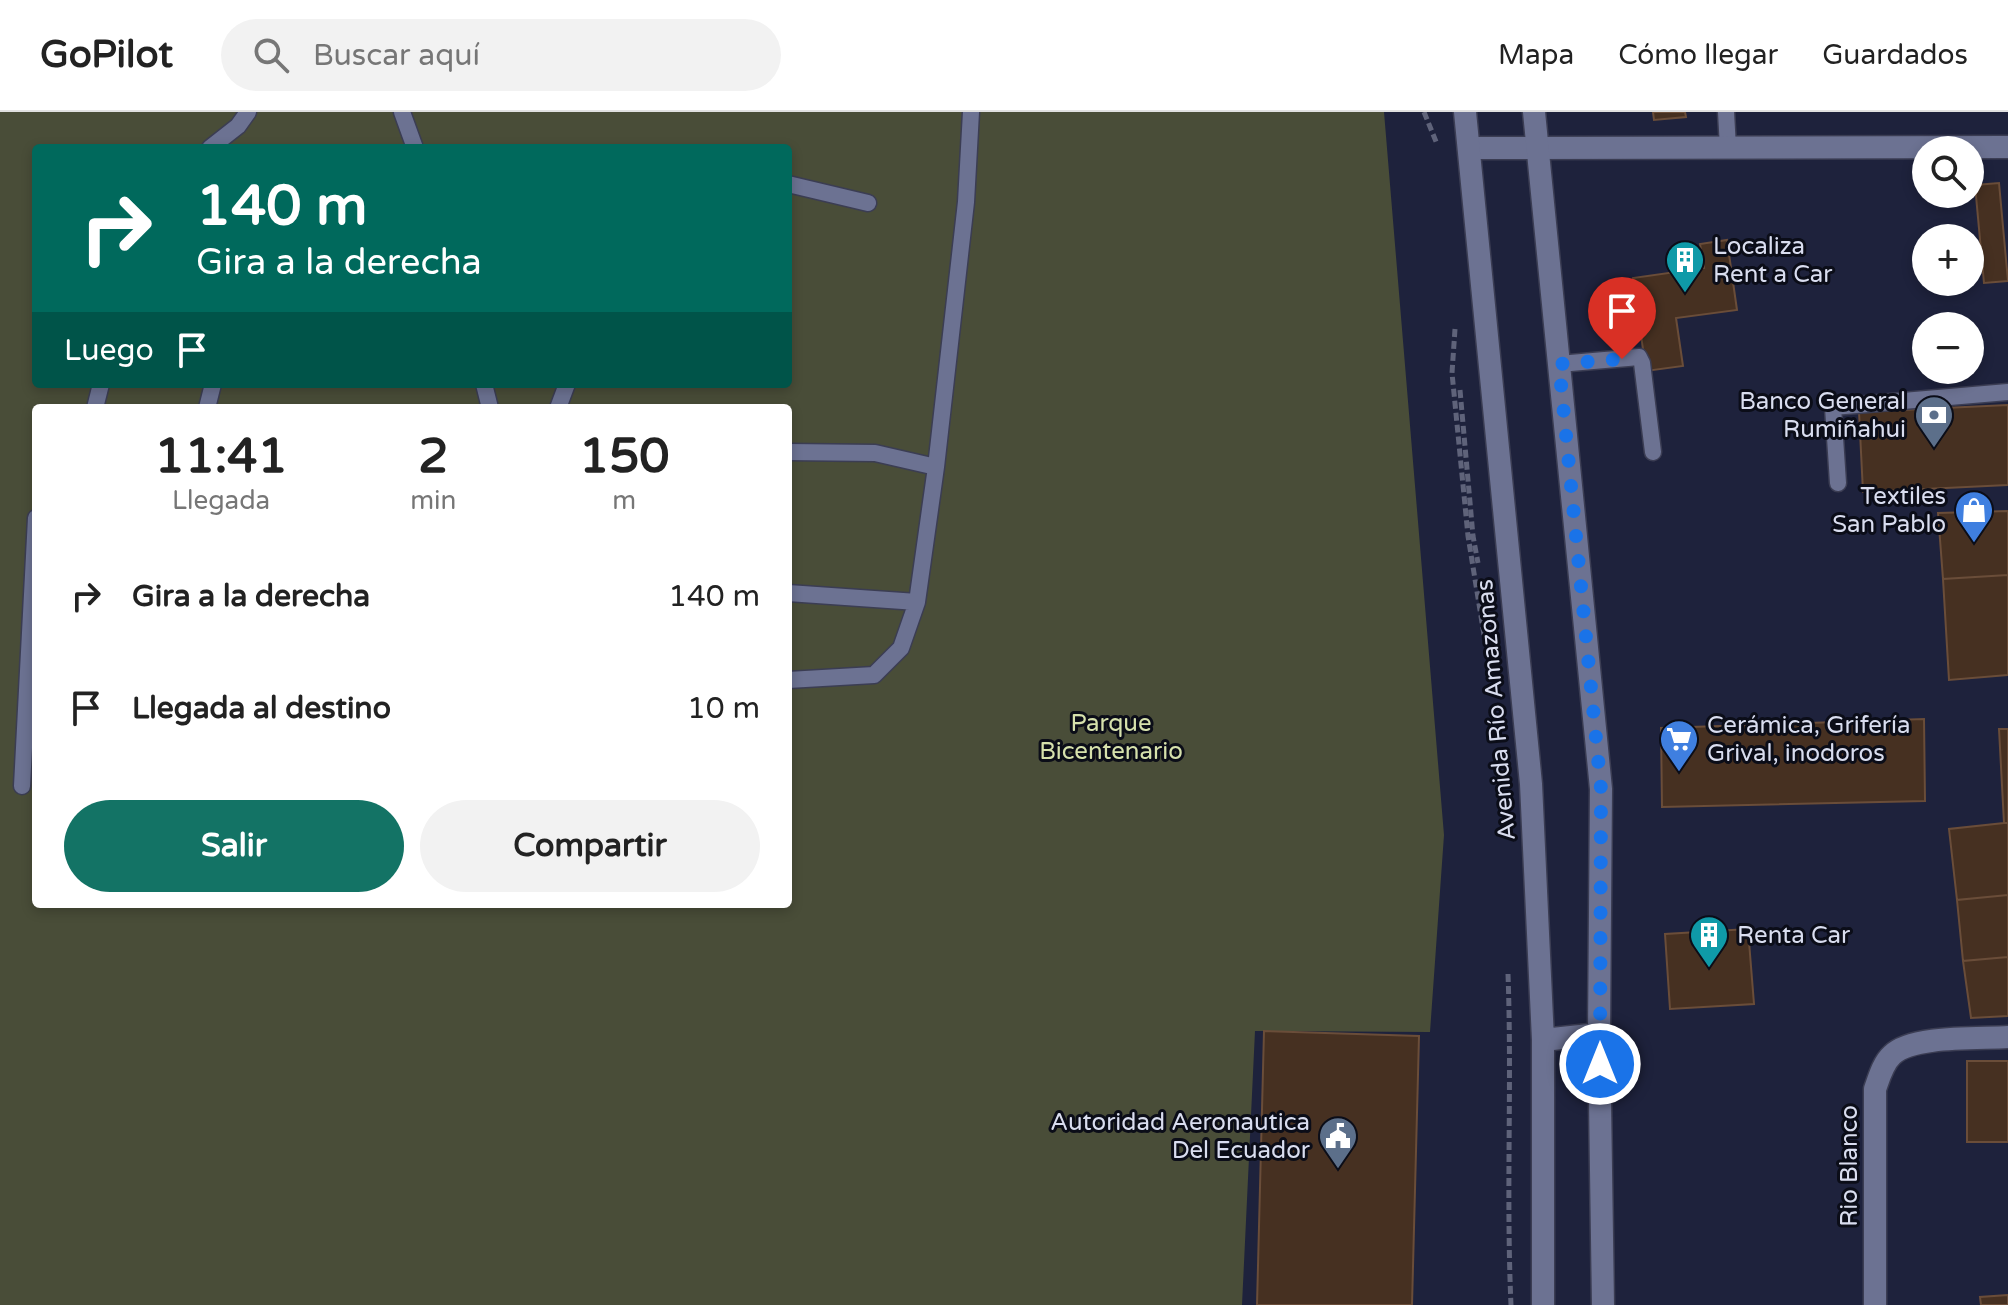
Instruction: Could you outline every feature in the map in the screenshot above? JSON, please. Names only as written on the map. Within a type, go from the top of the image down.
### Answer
[{"type":"main road","name":"Avenida Río Amazonas","points":[[1465,112],[1531,784],[1543,1040],[1543,1305]]},
{"type":"main road","points":[[1534,112],[1601,789],[1599,1034],[1603,1305]]},
{"type":"main road","points":[[1469,148],[2008,147]]},
{"type":"main road","points":[[1543,1040],[1599,1034]]},
{"type":"main road","name":"Rio Blanco","points":[[1875,1305],[1875,1089],[1882,1071],[1891,1055],[1915,1043],[2008,1037]]},
{"type":"lane","points":[[215,144],[238,126],[248,112]]},
{"type":"lane","points":[[402,112],[414,144]]},
{"type":"lane","points":[[792,680],[874,675],[901,648],[917,602],[936,467],[966,202],[971,112]]},
{"type":"lane","points":[[1726,112],[1728,148]]},
{"type":"lane","points":[[792,185],[868,203]]},
{"type":"lane","points":[[1559,364],[1639,357],[1653,452]]},
{"type":"lane","points":[[1838,483],[1833,407],[2008,392]]},
{"type":"lane","points":[[792,452],[875,453],[936,467]]},
{"type":"lane","points":[[792,593],[917,602]]},
{"type":"lane","points":[[22,786],[32,595]]},
{"type":"path","points":[[1424,112],[1441,152]]},
{"type":"path","points":[[1432,112],[1443,139]]},
{"type":"path","points":[[1459,318],[1452,373],[1468,536],[1490,649]]},
{"type":"path","points":[[1498,763],[1504,807],[1505,775]]},
{"type":"path","points":[[1511,1305],[1507,1224],[1511,967],[1516,1046],[1514,1225],[1518,1305]]},
{"type":"green space","name":"Parque Bicentenario","points":[[0,112],[1384,112],[1444,835],[1430,1032],[1255,1031],[1242,1305],[0,1305]]},
{"type":"building","points":[[1653,112],[1685,112],[1686,117],[1654,120]]},
{"type":"building","points":[[1999,183],[2008,281],[1984,283],[1984,224],[1979,224],[1977,208],[1984,208],[1984,184]]},
{"type":"building","name":"Localiza Rent a Car","points":[[1727,240],[1737,310],[1676,318],[1683,366],[1646,371],[1633,278],[1704,268],[1700,244]]},
{"type":"building","name":"Banco General Rumiñahui","points":[[2008,405],[2008,485],[1863,492],[1859,412]]},
{"type":"building","name":"Textiles San Pablo","points":[[2008,511],[2008,575],[1943,579],[1938,513]]},
{"type":"building","points":[[2008,575],[2008,675],[1949,680],[1943,579]]},
{"type":"building","points":[[1924,719],[1925,801],[1662,807],[1661,728]]},
{"type":"building","points":[[1999,729],[2008,729],[2008,823],[2004,823]]},
{"type":"building","points":[[2008,823],[2008,895],[1957,900],[1949,829]]},
{"type":"building","points":[[2008,895],[2008,957],[1963,961],[1957,900]]},
{"type":"building","name":"Renta Car","points":[[1748,929],[1754,1004],[1670,1009],[1665,934]]},
{"type":"building","points":[[2008,957],[2008,1016],[1971,1018],[1963,961]]},
{"type":"building","name":"Autoridad Aeronautica Del Ecuador","points":[[1264,1031],[1419,1036],[1412,1305],[1257,1305]]},
{"type":"building","points":[[1967,1061],[2008,1061],[2008,1142],[1967,1142]]},
{"type":"building","points":[[2008,1295],[2008,1305],[1981,1305],[1980,1297]]},
{"type":"place","name":"Localiza Rent a Car","points":[[1685,294]]},
{"type":"place","name":"Banco General Rumiñahui","points":[[1934,449]]},
{"type":"place","name":"Textiles San Pablo","points":[[1974,544]]},
{"type":"place","name":"Cerámica, Grifería Grival, inodoros","points":[[1679,773]]},
{"type":"place","name":"Renta Car","points":[[1709,969]]},
{"type":"place","name":"Autoridad Aeronautica Del Ecuador","points":[[1338,1170]]},
{"type":"route","points":[[1600,1064],[1601,789],[1559,364],[1622,359]]}]
